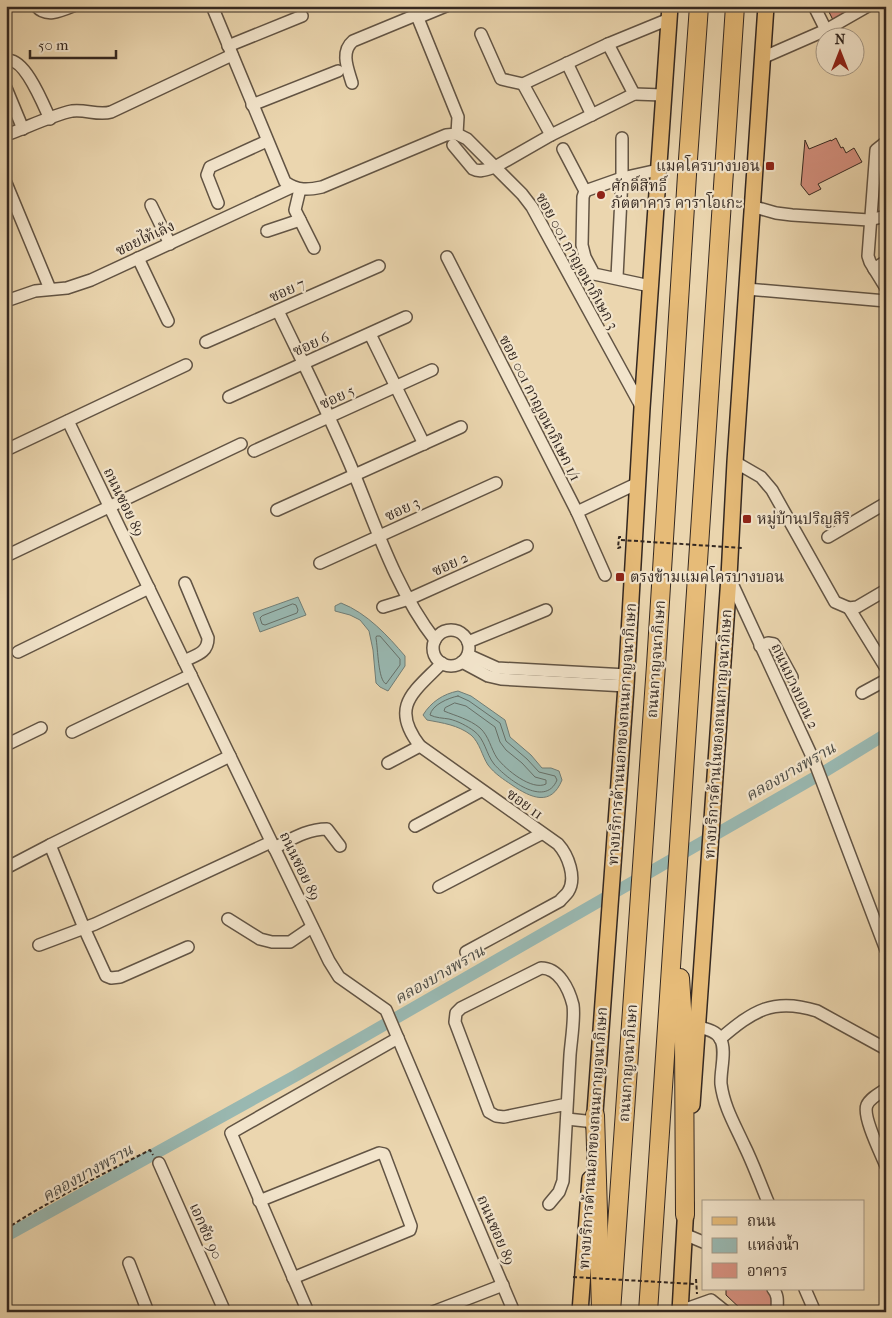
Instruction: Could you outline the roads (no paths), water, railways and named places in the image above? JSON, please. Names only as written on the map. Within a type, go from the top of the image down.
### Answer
[{"type":"highway","name":"ถนนกาญจนาภิเษก","points":[[610,1312],[637,942],[699,6]]},
{"type":"highway","points":[[648,1312],[688,735],[735,6]]},
{"type":"highway","points":[[675,916],[684,1039],[685,1215]]},
{"type":"highway","points":[[595,1119],[601,1312]]},
{"type":"main road","name":"ทางบริการด้านในของถนนกาญจนาภิเษก","points":[[680,1312],[687,1284],[684,1234],[696,1026],[729,576],[734,462],[766,6]]},
{"type":"main road","name":"ทางบริการด้านนอกของถนนกาญจนาภิเษก","points":[[580,1312],[626,680],[642,408],[669,12]]},
{"type":"street","points":[[36,6],[41,12],[48,13],[73,6]]},
{"type":"street","points":[[212,6],[282,177],[285,182],[305,190],[322,186],[446,135],[455,139],[473,169],[477,171],[495,167],[551,135],[634,94],[663,95]]},
{"type":"street","points":[[352,83],[346,62],[346,52],[348,45],[353,40],[415,13],[446,6]]},
{"type":"street","points":[[814,6],[825,28]]},
{"type":"street","points":[[830,28],[868,6]]},
{"type":"street","points":[[481,34],[501,79],[522,84],[608,44],[669,12]]},
{"type":"street","points":[[415,13],[458,117],[455,139]]},
{"type":"street","points":[[6,136],[76,111],[101,114],[111,112],[230,50],[302,16]]},
{"type":"street","points":[[762,58],[814,35]]},
{"type":"street","points":[[608,44],[634,94]]},
{"type":"street","points":[[6,61],[15,61],[22,68],[33,83],[50,119]]},
{"type":"street","points":[[567,62],[592,115]]},
{"type":"street","points":[[252,105],[338,70]]},
{"type":"street","points":[[522,84],[551,135]]},
{"type":"street","points":[[6,88],[23,129]]},
{"type":"street","points":[[617,278],[622,138]]},
{"type":"street","name":"ซอย 001 กาญจนาภิเษก 3","points":[[455,139],[467,139],[522,194],[532,207],[642,408]]},
{"type":"street","points":[[218,203],[207,175],[210,167],[267,141]]},
{"type":"street","points":[[886,142],[876,150],[869,220],[868,256],[886,288]]},
{"type":"street","points":[[563,149],[585,190],[583,197],[582,245],[585,257],[594,274]]},
{"type":"street","points":[[585,190],[622,178],[658,170]]},
{"type":"street","points":[[6,183],[50,289]]},
{"type":"street","points":[[296,188],[295,207],[314,248]]},
{"type":"street","name":"ซอยไท้เล้ง","points":[[6,301],[35,291],[67,288],[91,280],[296,188]]},
{"type":"street","points":[[151,205],[170,244]]},
{"type":"street","points":[[751,206],[783,215],[869,220],[886,216]]},
{"type":"street","points":[[267,231],[300,220]]},
{"type":"street","name":"ซอย 001 กาญจนาภิเษก 1/1","points":[[447,257],[606,575]]},
{"type":"street","points":[[138,258],[168,321]]},
{"type":"street","points":[[874,269],[886,261]]},
{"type":"street","name":"ซอย 7","points":[[206,342],[379,266]]},
{"type":"street","points":[[573,282],[594,274],[650,286]]},
{"type":"street","points":[[747,289],[886,301]]},
{"type":"street","points":[[278,311],[355,476],[378,537],[408,599],[421,622],[435,640]]},
{"type":"street","name":"ซอย 6","points":[[229,397],[406,317]]},
{"type":"street","points":[[370,334],[424,444]]},
{"type":"street","points":[[6,450],[186,365]]},
{"type":"street","name":"ซอย 5","points":[[254,451],[432,370]]},
{"type":"street","name":"ถนนซอย 89","points":[[68,421],[329,961],[339,977],[386,1010],[514,1312]]},
{"type":"street","points":[[277,510],[461,426]]},
{"type":"street","points":[[6,556],[241,444]]},
{"type":"street","points":[[734,462],[761,477],[772,490],[835,602],[849,608],[886,668]]},
{"type":"street","points":[[576,512],[638,482]]},
{"type":"street","name":"ซอย 3","points":[[320,563],[496,483]]},
{"type":"street","points":[[828,537],[886,503]]},
{"type":"street","name":"ซอย 2","points":[[383,607],[408,599],[527,546]]},
{"type":"street","name":"ถนนบางบอน 2","points":[[729,576],[823,782],[886,950]]},
{"type":"street","points":[[184,661],[205,651],[208,645],[208,638],[185,583]]},
{"type":"street","points":[[18,652],[149,588]]},
{"type":"street","points":[[849,608],[857,606],[886,590]]},
{"type":"street","points":[[468,642],[546,610]]},
{"type":"street","points":[[455,630],[465,637],[468,642],[465,658],[452,666],[442,663],[435,655],[433,645],[435,640],[443,632],[455,630]]},
{"type":"street","points":[[760,646],[768,643],[774,644],[792,677]]},
{"type":"street","points":[[465,658],[488,676],[501,679],[626,680]]},
{"type":"street","name":"ซอย 11","points":[[442,663],[410,695],[405,707],[405,719],[409,732],[420,746],[541,834],[558,844],[565,852],[572,882],[568,892],[560,901],[466,952]]},
{"type":"street","points":[[72,732],[191,675]]},
{"type":"street","points":[[862,694],[886,680]]},
{"type":"street","points":[[6,745],[40,728]]},
{"type":"street","points":[[388,763],[420,746]]},
{"type":"street","points":[[6,868],[230,756]]},
{"type":"street","points":[[415,826],[481,791]]},
{"type":"street","points":[[39,945],[84,928],[298,835],[317,829],[327,829],[340,846]]},
{"type":"street","points":[[439,887],[541,834]]},
{"type":"street","points":[[50,845],[106,976],[111,978],[120,977],[188,947]]},
{"type":"street","points":[[228,919],[260,939],[272,942],[290,942],[312,927]]},
{"type":"street","points":[[549,1204],[559,1192],[563,1181],[573,1007],[568,990],[557,973],[549,968],[541,968],[461,1008],[456,1013],[455,1022],[489,1112],[496,1116],[504,1117],[567,1104]]},
{"type":"street","points":[[720,1039],[745,1018],[768,1008],[784,1004],[817,1011],[886,1050]]},
{"type":"street","points":[[696,1026],[713,1031],[720,1039],[722,1048],[721,1083],[725,1102],[767,1200]]},
{"type":"street","points":[[308,1312],[231,1136],[232,1131],[398,1036]]},
{"type":"street","points":[[886,1090],[868,1102],[866,1110],[867,1118],[886,1166]]},
{"type":"street","points":[[566,1119],[595,1119]]},
{"type":"street","points":[[259,1201],[379,1153],[384,1154],[411,1226],[410,1230],[293,1278]]},
{"type":"street","name":"เอกชัย 90","points":[[159,1163],[225,1312]]},
{"type":"street","points":[[684,1234],[702,1242]]},
{"type":"street","points":[[129,1264],[148,1312]]},
{"type":"street","points":[[433,1312],[503,1284]]},
{"type":"street","points":[[774,1290],[778,1298],[777,1312]]},
{"type":"street","points":[[804,1290],[815,1312]]},
{"type":"street","points":[[680,1312],[711,1295],[726,1312]]},
{"type":"water","points":[[298,597],[306,615],[260,632],[253,613]]},
{"type":"water","points":[[341,603],[351,607],[368,619],[405,656],[405,666],[388,691],[376,683],[369,631],[360,620],[335,611],[335,606]]},
{"type":"water","points":[[458,691],[471,696],[505,720],[510,737],[531,755],[542,768],[551,768],[559,771],[562,780],[552,794],[540,798],[519,790],[491,768],[477,742],[471,735],[445,723],[427,720],[423,715],[434,702],[442,696]]},
{"type":"waterway","name":"คลองบางพราน","points":[[6,1236],[295,1076],[819,775],[886,734]]},
{"type":"place","name":"แมคโครบางบอน","points":[[770,166]]},
{"type":"place","name":"ศักดิ์สิทธิ์ ภัตตาคาร คาราโอเกะ","points":[[601,195]]},
{"type":"place","name":"หมู่บ้านปริญสิริ","points":[[747,519]]},
{"type":"place","name":"ตรงข้ามแมคโครบางบอน","points":[[620,577]]}]
